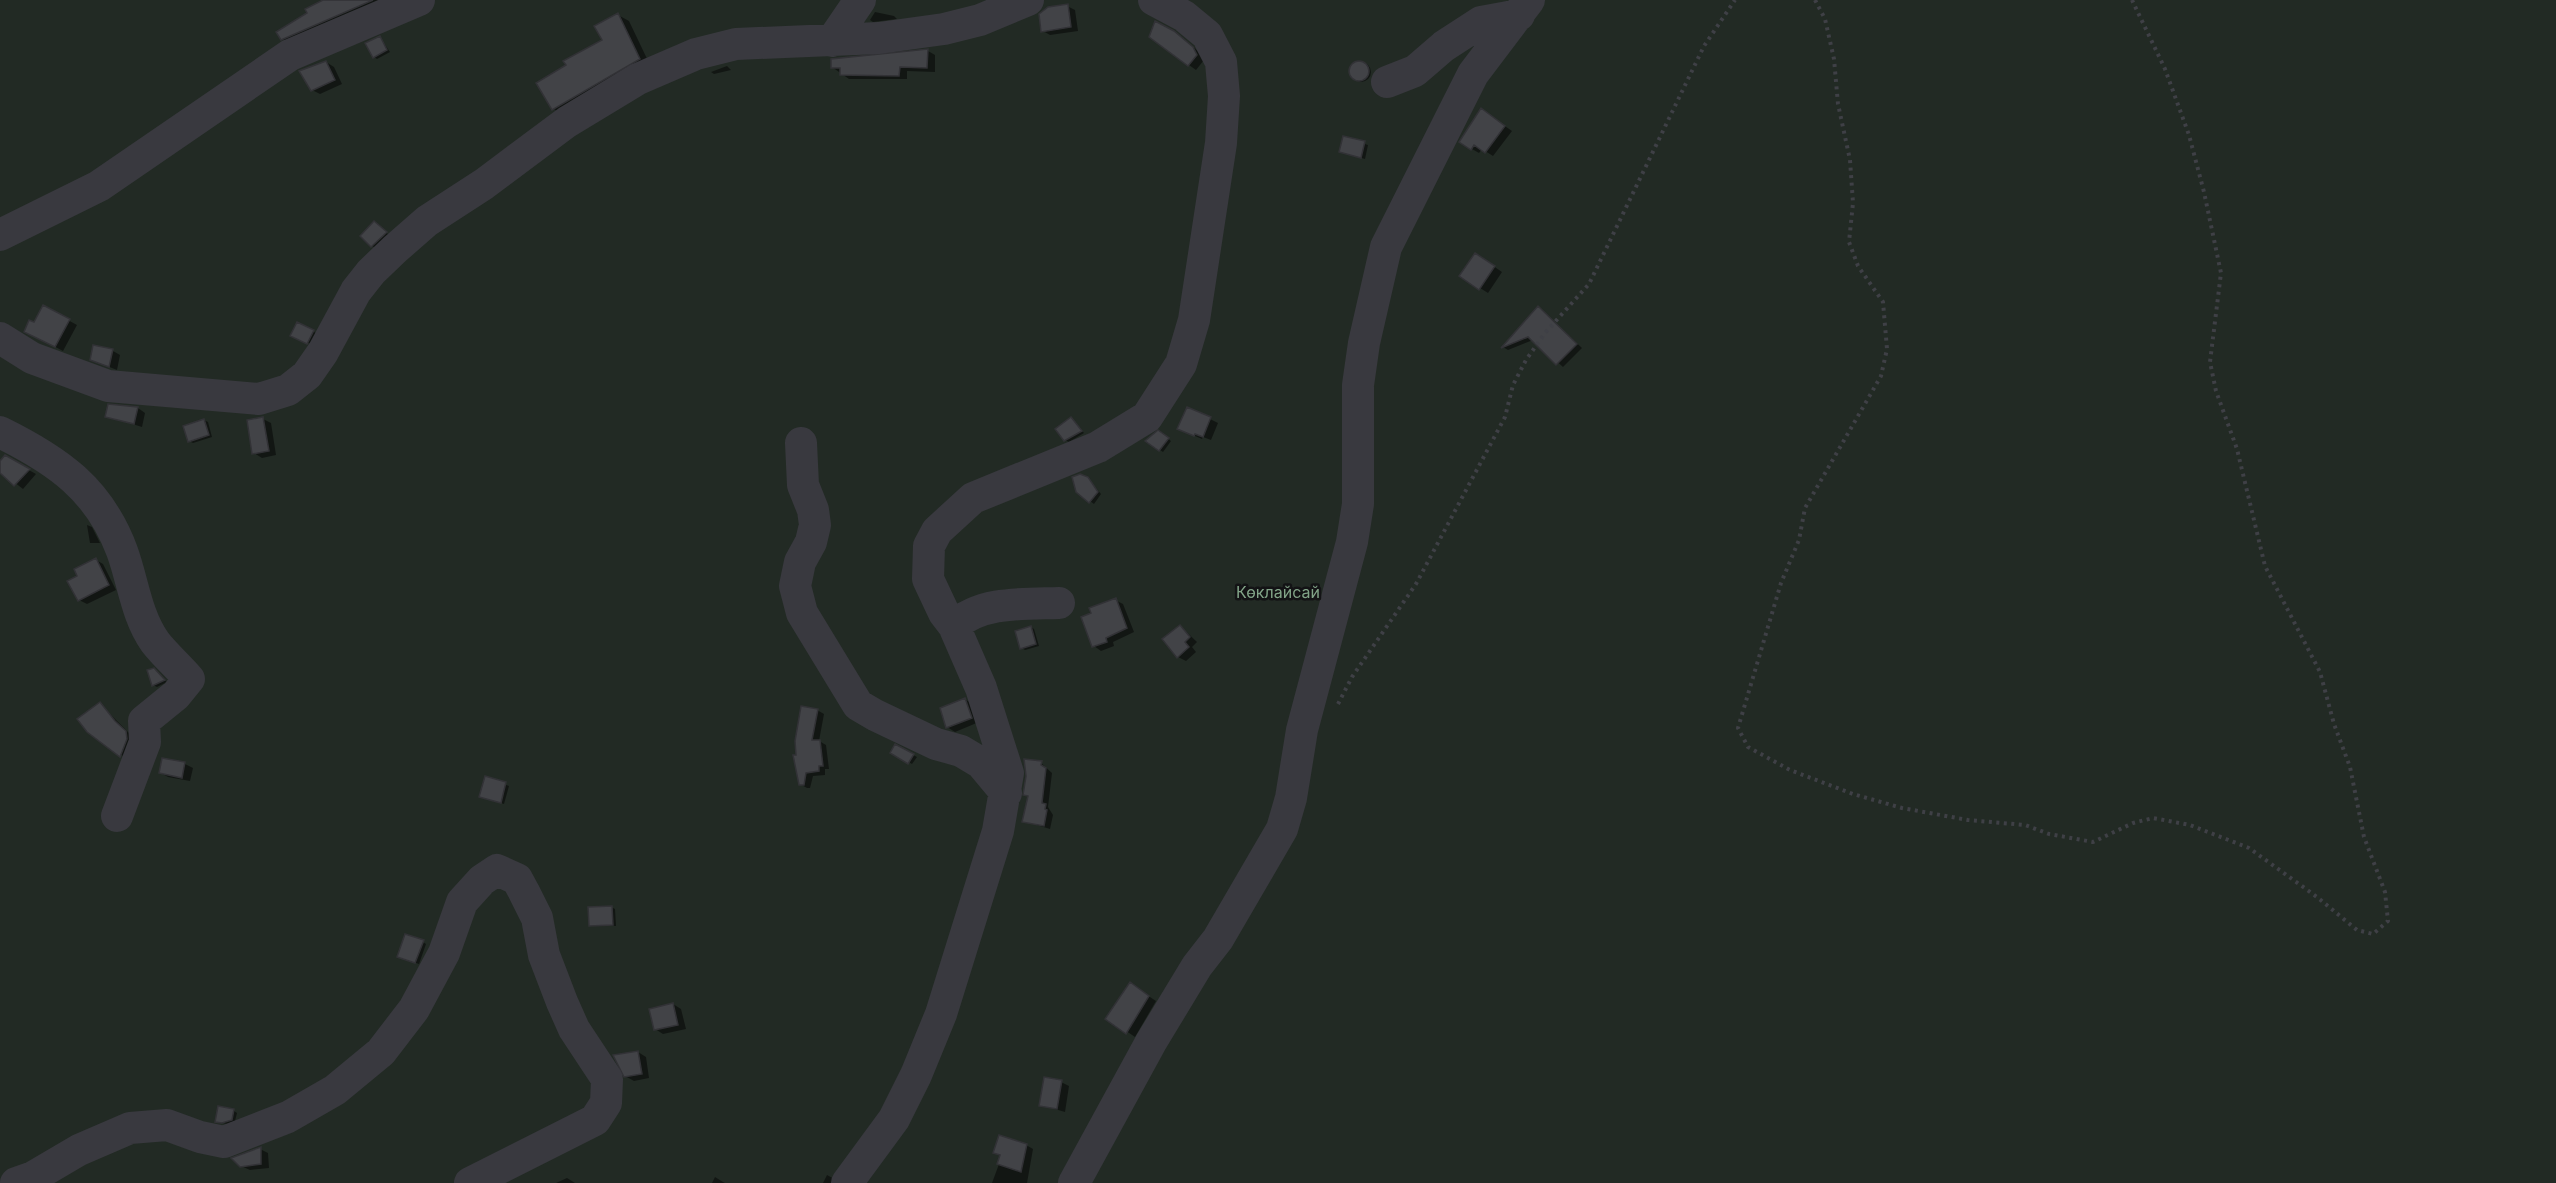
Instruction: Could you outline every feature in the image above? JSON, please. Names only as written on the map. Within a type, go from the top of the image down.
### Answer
[{"type":"street","points":[[0,235],[99,186],[290,55],[419,0]]},
{"type":"street","points":[[832,40],[860,0]]},
{"type":"street","points":[[0,338],[32,358],[108,386],[259,399],[288,390],[307,375],[323,352],[356,291],[371,272],[427,221],[484,184],[567,122],[638,79],[696,54],[736,44],[879,38],[944,29],[980,20],[1028,0]]},
{"type":"street","points":[[847,1183],[894,1119],[916,1075],[941,1014],[974,903],[990,861],[1006,793],[1008,773],[981,688],[954,626],[944,613],[928,579],[929,546],[937,531],[973,498],[1098,447],[1147,417],[1181,364],[1194,320],[1221,143],[1224,96],[1221,62],[1207,35],[1184,16],[1154,0]]},
{"type":"street","points":[[1387,82],[1415,71],[1444,46],[1481,22],[1524,7]]},
{"type":"street","points":[[1074,1183],[1151,1042],[1197,966],[1218,939],[1281,829],[1291,798],[1302,730],[1352,542],[1358,504],[1358,385],[1364,343],[1386,247],[1473,74],[1524,7]]},
{"type":"street","points":[[0,432],[38,450],[75,477],[107,519],[122,551],[136,603],[155,642],[189,679],[144,721],[145,742],[117,816]]},
{"type":"street","points":[[801,442],[803,486],[813,510],[815,525],[811,542],[800,562],[795,586],[802,613],[858,705],[936,744],[961,751],[981,763],[1006,793]]},
{"type":"street","points":[[954,626],[964,616],[983,609],[1059,603]]},
{"type":"street","points":[[16,1183],[33,1177],[79,1150],[130,1128],[167,1125],[200,1137],[224,1142],[288,1117],[335,1090],[381,1052],[414,1009],[444,953],[462,902],[482,880],[497,870],[517,879],[537,918],[544,955],[562,1002],[574,1029],[607,1079],[606,1103],[595,1120],[470,1183]]},
{"type":"path","points":[[1333,712],[1352,677],[1416,585],[1504,417],[1514,385],[1526,360],[1545,333],[1589,284],[1704,46],[1734,0]]},
{"type":"path","points":[[1815,0],[1825,19],[1834,59],[1838,104],[1850,160],[1853,203],[1850,242],[1858,266],[1883,302],[1887,349],[1881,376],[1805,508],[1799,540],[1781,583],[1738,728],[1748,747],[1791,770],[1853,794],[1902,808],[1968,820],[2025,825],[2077,840],[2093,842],[2133,823],[2153,818],[2190,825],[2249,848],[2318,897],[2357,930],[2373,934],[2388,921],[2385,892],[2364,837],[2350,767],[2334,724],[2320,672],[2265,566],[2237,449],[2216,391],[2210,362],[2221,273],[2204,192],[2189,135],[2165,69],[2132,0]]},
{"type":"green space","name":"Көклайсай","points":[[0,0],[2556,0],[2556,1183],[0,1183]]},
{"type":"building","points":[[323,0],[373,0],[281,40],[276,32],[307,13],[305,9]]},
{"type":"building","points":[[1068,4],[1071,27],[1041,32],[1039,14],[1048,7]]},
{"type":"building","points":[[618,13],[640,59],[552,110],[536,83],[566,65],[563,61],[602,40],[594,26]]},
{"type":"building","points":[[1155,21],[1174,31],[1193,47],[1197,55],[1188,66],[1149,37]]},
{"type":"building","points":[[380,36],[387,50],[373,58],[365,43]]},
{"type":"building","points":[[928,49],[927,68],[900,67],[899,76],[840,75],[840,68],[831,68],[831,59]]},
{"type":"building","points":[[326,61],[335,80],[311,91],[299,71]]},
{"type":"building","points":[[1355,61],[1363,61],[1369,67],[1369,75],[1363,81],[1355,81],[1349,75],[1349,67]]},
{"type":"building","points":[[1481,108],[1505,126],[1485,153],[1474,145],[1471,150],[1459,142]]},
{"type":"building","points":[[1343,136],[1365,141],[1361,158],[1339,152]]},
{"type":"building","points":[[374,221],[387,232],[371,247],[360,236]]},
{"type":"building","points":[[1475,253],[1495,266],[1479,290],[1459,276]]},
{"type":"building","points":[[43,305],[70,319],[55,347],[24,332],[29,320],[34,322]]},
{"type":"building","points":[[1538,306],[1577,344],[1556,365],[1528,337],[1501,348]]},
{"type":"building","points":[[297,322],[314,330],[307,344],[290,336]]},
{"type":"building","points":[[93,345],[113,349],[109,367],[90,360]]},
{"type":"building","points":[[108,404],[138,407],[134,424],[105,417]]},
{"type":"building","points":[[1187,407],[1211,417],[1203,437],[1177,429]]},
{"type":"building","points":[[263,417],[269,451],[252,454],[247,420]]},
{"type":"building","points":[[1071,417],[1082,431],[1064,441],[1055,429]]},
{"type":"building","points":[[204,419],[209,435],[188,442],[183,426]]},
{"type":"building","points":[[1158,430],[1169,438],[1159,451],[1145,441]]},
{"type":"building","points":[[5,455],[30,469],[14,486],[0,473],[0,461]]},
{"type":"building","points":[[1080,474],[1088,477],[1098,492],[1089,503],[1076,492],[1072,477]]},
{"type":"building","points":[[96,558],[109,585],[78,601],[67,581],[77,576],[74,569]]},
{"type":"building","points":[[1116,598],[1127,628],[1106,638],[1107,642],[1092,647],[1081,617],[1091,613],[1089,608]]},
{"type":"building","points":[[1180,625],[1190,637],[1185,642],[1189,647],[1177,658],[1162,639]]},
{"type":"building","points":[[1031,626],[1036,644],[1020,649],[1015,631]]},
{"type":"building","points":[[154,668],[165,680],[152,686],[147,670]]},
{"type":"building","points":[[965,698],[972,718],[946,728],[940,708]]},
{"type":"building","points":[[100,702],[126,731],[127,739],[120,757],[87,732],[77,719]]},
{"type":"building","points":[[801,706],[818,709],[812,740],[820,740],[823,766],[819,766],[819,771],[806,773],[804,785],[799,785],[793,755],[796,755],[795,741]]},
{"type":"building","points":[[895,744],[914,754],[908,764],[890,753]]},
{"type":"building","points":[[162,758],[185,762],[182,778],[159,773]]},
{"type":"building","points":[[1024,759],[1042,761],[1041,765],[1046,768],[1042,803],[1046,804],[1045,809],[1047,810],[1044,826],[1022,822],[1028,796],[1023,795],[1026,776]]},
{"type":"building","points":[[485,776],[506,782],[501,803],[479,797]]},
{"type":"building","points":[[612,906],[613,925],[589,926],[588,907]]},
{"type":"building","points":[[405,934],[424,940],[415,963],[397,957]]},
{"type":"building","points":[[1130,982],[1149,996],[1126,1034],[1105,1019]]},
{"type":"building","points":[[673,1003],[678,1025],[654,1030],[649,1009]]},
{"type":"building","points":[[638,1051],[642,1074],[624,1077],[613,1055]]},
{"type":"building","points":[[1044,1077],[1062,1080],[1057,1109],[1039,1106]]},
{"type":"building","points":[[218,1106],[234,1109],[232,1120],[222,1123],[215,1122]]},
{"type":"building","points":[[999,1135],[1027,1144],[1021,1172],[997,1164],[1000,1155],[993,1153]]},
{"type":"building","points":[[261,1147],[261,1164],[240,1167],[231,1158]]}]
